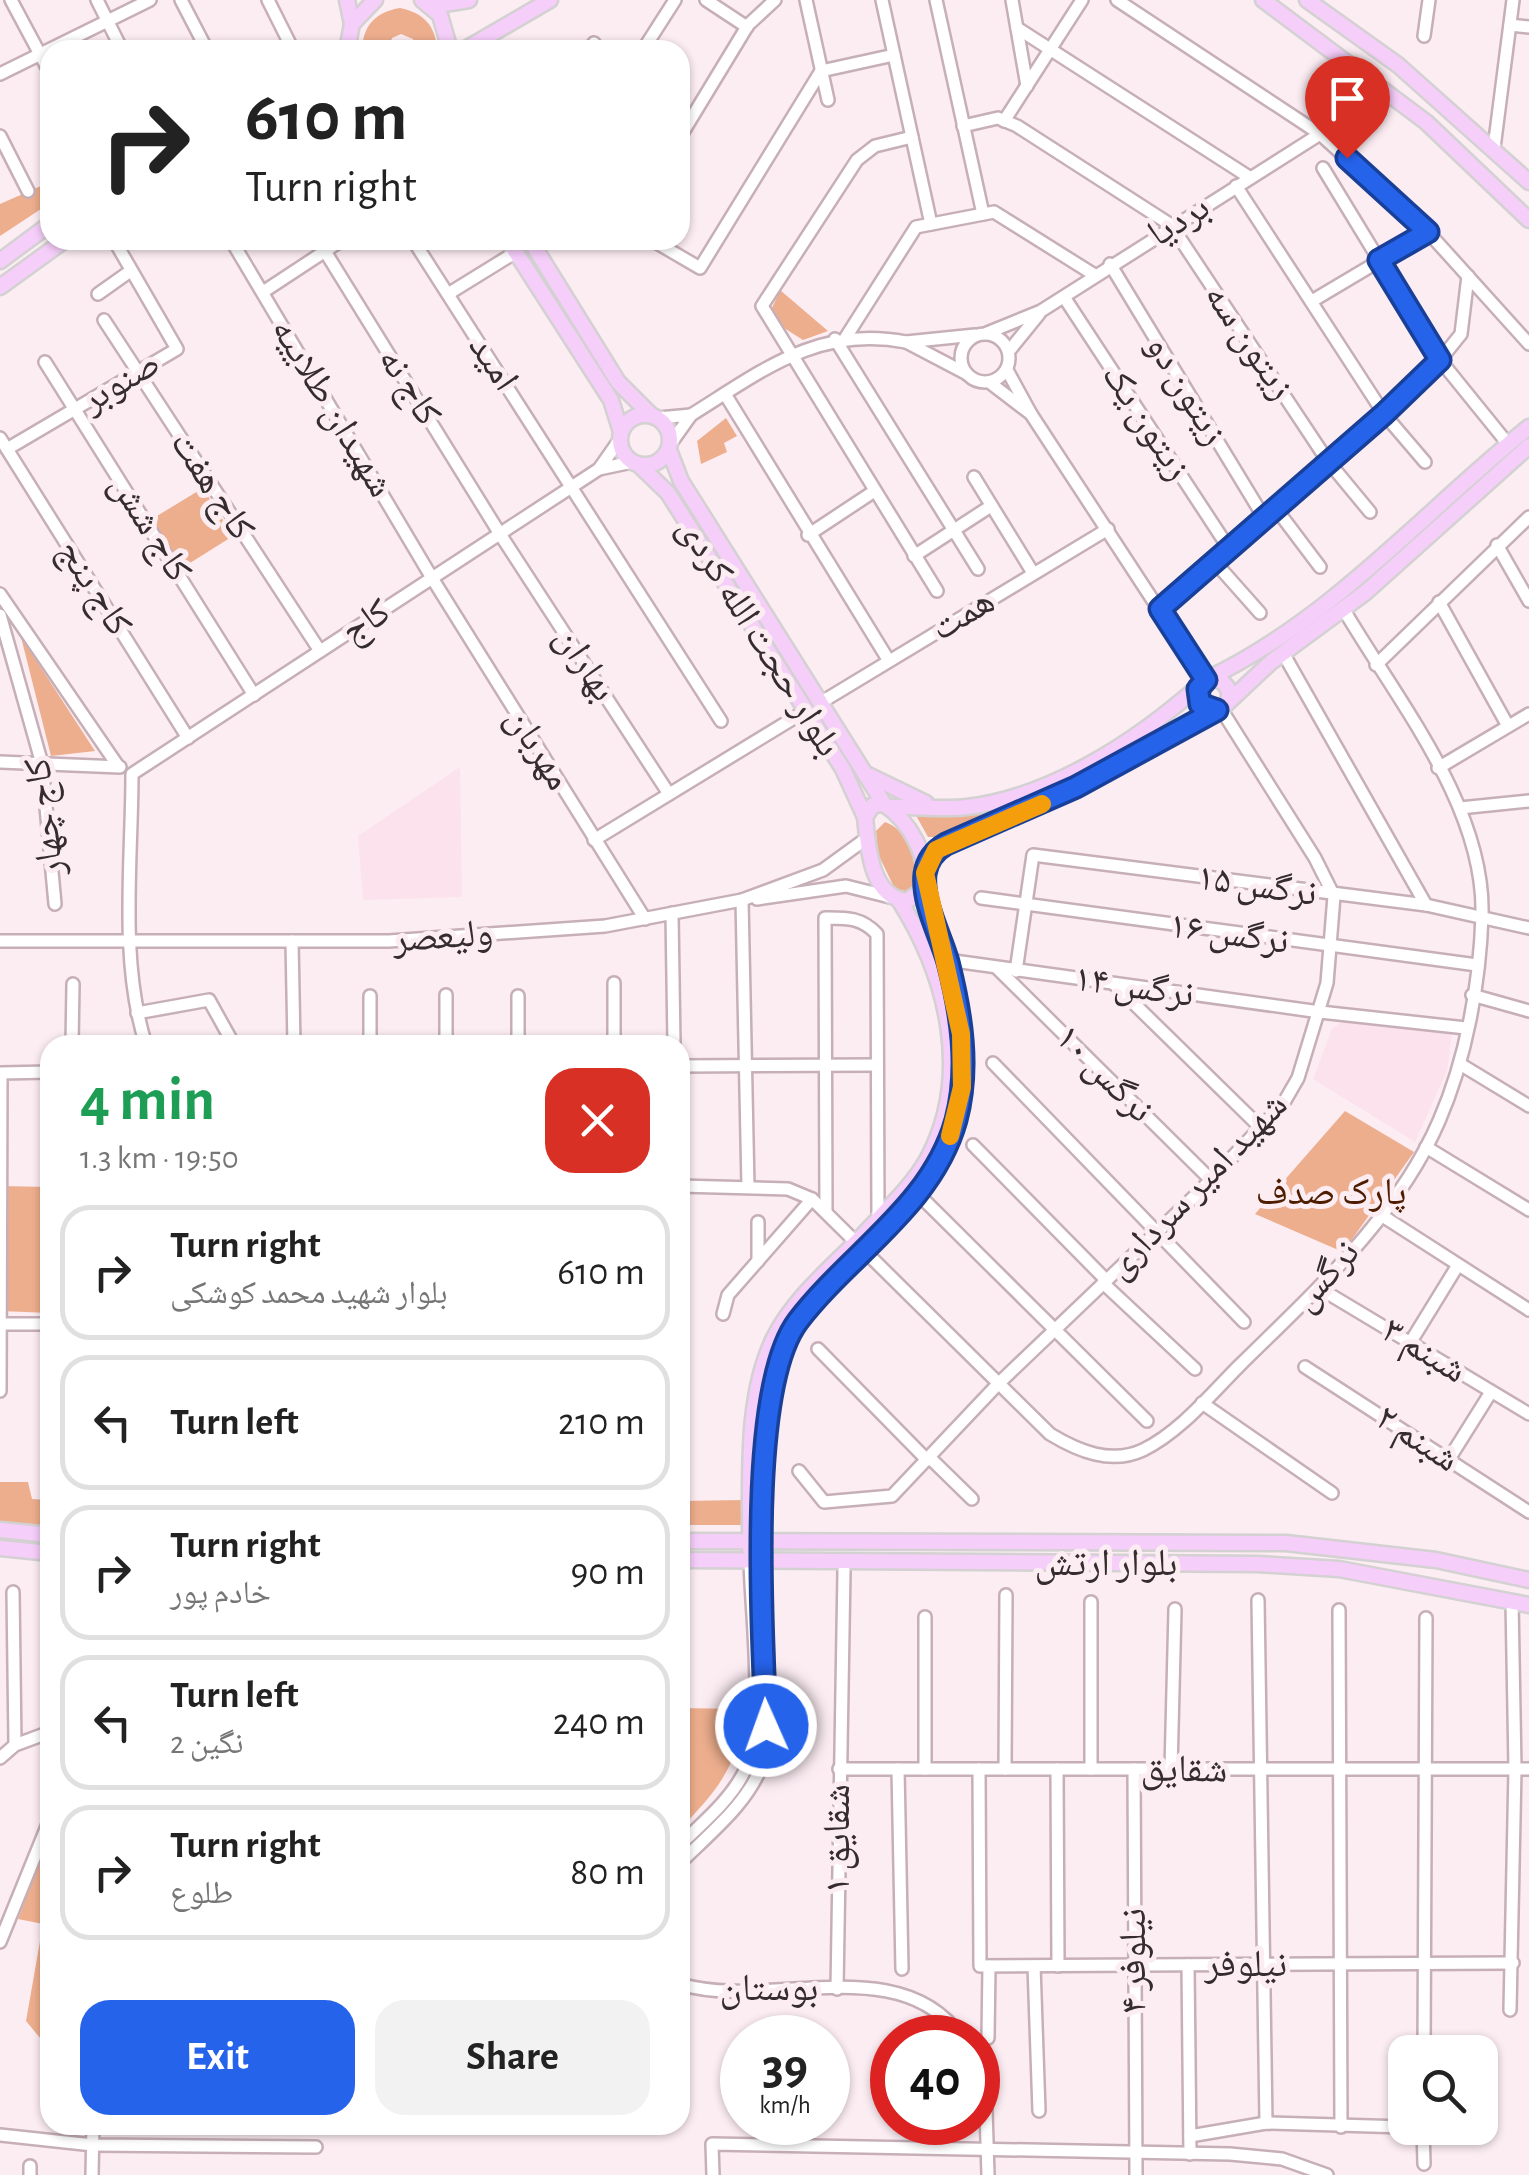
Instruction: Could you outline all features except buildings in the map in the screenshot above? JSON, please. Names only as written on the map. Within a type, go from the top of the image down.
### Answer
[{"type":"main road","points":[[347,0],[349,37]]},
{"type":"main road","points":[[349,37],[376,0]]},
{"type":"main road","points":[[427,3],[469,0]]},
{"type":"main road","points":[[481,40],[550,0]]},
{"type":"main road","points":[[1263,0],[1426,122],[1529,220]]},
{"type":"main road","points":[[1308,0],[1398,65],[1529,182]]},
{"type":"main road","points":[[427,3],[446,26],[448,40]]},
{"type":"main road","points":[[0,261],[40,231]]},
{"type":"main road","points":[[0,287],[51,250]]},
{"type":"main road","points":[[515,250],[611,400],[620,436],[636,464],[661,461],[670,446],[668,428],[618,382],[537,250]]},
{"type":"main road","points":[[620,436],[630,420],[654,417]]},
{"type":"main road","points":[[860,1246],[926,1162],[947,1099],[948,1022],[941,962],[876,876],[865,817],[873,805],[968,807],[1048,782],[1112,749],[1204,681],[1260,653],[1337,598],[1529,427]]},
{"type":"main road","name":"بلوار حجت الله کردی","points":[[670,446],[681,481],[813,706],[865,817]]},
{"type":"main road","points":[[896,899],[918,898],[936,850],[946,844],[1076,787],[1220,708],[1283,654],[1344,610],[1529,446]]},
{"type":"main road","name":"بلوار حجت الله کردی","points":[[636,464],[668,493],[813,706],[887,805]]},
{"type":"main road","points":[[1204,681],[1217,679],[1228,688],[1220,708]]},
{"type":"main road","points":[[1204,681],[1200,704],[1220,708]]},
{"type":"main road","points":[[864,774],[932,805]]},
{"type":"main road","points":[[756,1561],[774,1371],[799,1320],[834,1274],[918,1194],[942,1156],[960,1105],[963,1051],[918,843],[887,805]]},
{"type":"main road","points":[[0,1530],[40,1533]]},
{"type":"main road","name":"بلوار ارتش","points":[[690,1541],[1286,1543],[1436,1560],[1529,1580]]},
{"type":"main road","points":[[0,1548],[40,1551]]},
{"type":"main road","name":"بلوار ارتش","points":[[690,1560],[1258,1564],[1339,1569],[1529,1605]]},
{"type":"street","points":[[11,0],[40,52]]},
{"type":"street","points":[[97,0],[117,40]]},
{"type":"street","points":[[69,40],[150,0]]},
{"type":"street","points":[[182,0],[203,40]]},
{"type":"street","points":[[268,0],[287,40]]},
{"type":"street","points":[[650,40],[676,0]]},
{"type":"street","points":[[706,0],[747,27]]},
{"type":"street","points":[[690,121],[747,27],[774,0]]},
{"type":"street","points":[[806,0],[828,100]]},
{"type":"street","points":[[882,0],[931,224]]},
{"type":"street","points":[[936,0],[984,214]]},
{"type":"street","points":[[1012,0],[1027,86]]},
{"type":"street","points":[[1004,121],[1082,0]]},
{"type":"street","points":[[1117,0],[1320,134],[1428,232],[1529,344]]},
{"type":"street","points":[[1424,36],[1429,0]]},
{"type":"street","points":[[1494,148],[1513,0]]},
{"type":"street","points":[[1510,25],[1529,27]]},
{"type":"street","points":[[1017,28],[1250,177]]},
{"type":"street","points":[[0,74],[40,54]]},
{"type":"street","points":[[669,250],[700,268],[821,71],[894,55]]},
{"type":"street","points":[[962,126],[1004,121],[1172,225]]},
{"type":"street","name":"بردیا","points":[[1041,311],[1093,274],[1320,134]]},
{"type":"street","points":[[0,136],[28,191]]},
{"type":"street","points":[[912,137],[874,146],[857,160],[762,306],[937,591]]},
{"type":"street","points":[[1323,168],[1440,360],[1508,444]]},
{"type":"street","points":[[1236,186],[1384,414],[1425,462]]},
{"type":"street","points":[[840,338],[916,226],[994,212],[1093,274]]},
{"type":"street","name":"زیتون سه","points":[[1172,225],[1327,460],[1370,512]]},
{"type":"street","points":[[1312,302],[1428,232]]},
{"type":"street","name":"صنوبر","points":[[8,450],[177,349],[119,250]]},
{"type":"street","name":"شهیدان طلاییه","points":[[237,250],[432,578]]},
{"type":"street","points":[[263,292],[316,250]]},
{"type":"street","name":"کاج نه","points":[[323,250],[500,534]]},
{"type":"street","name":"امید","points":[[419,250],[721,720]]},
{"type":"street","points":[[448,294],[507,250]]},
{"type":"street","name":"زیتون دو","points":[[1110,264],[1263,516]]},
{"type":"street","points":[[98,294],[129,272]]},
{"type":"street","points":[[1160,609],[1384,414],[1440,360],[1462,334],[1468,276]]},
{"type":"street","name":"زیتون یک","points":[[1064,296],[1228,547]]},
{"type":"street","points":[[670,446],[691,415],[792,355],[840,338],[906,342],[981,334],[1041,311]]},
{"type":"street","points":[[1041,311],[1009,350],[1007,370],[1030,414],[1204,681]]},
{"type":"street","name":"کاج هفت","points":[[104,320],[320,651]]},
{"type":"street","points":[[981,334],[1001,338],[1009,350]]},
{"type":"street","points":[[967,374],[961,356],[981,334]]},
{"type":"street","points":[[840,338],[978,569]]},
{"type":"street","points":[[906,342],[989,382],[1030,414]]},
{"type":"street","name":"کاج شش","points":[[45,362],[254,695]]},
{"type":"street","points":[[989,382],[1007,370]]},
{"type":"street","points":[[725,394],[808,535],[889,661]]},
{"type":"street","points":[[654,417],[691,415]]},
{"type":"street","name":"کاج","points":[[599,470],[620,436]]},
{"type":"street","name":"کاج پنج","points":[[0,438],[188,738]]},
{"type":"street","name":"کاج","points":[[132,774],[599,470],[636,464]]},
{"type":"street","points":[[974,477],[1033,574]]},
{"type":"street","points":[[808,535],[873,492]]},
{"type":"street","points":[[914,556],[991,506]]},
{"type":"street","points":[[1274,506],[1320,567]]},
{"type":"street","points":[[1376,664],[1529,517]]},
{"type":"street","name":"همت","points":[[594,840],[1108,529]]},
{"type":"street","name":"بهاران","points":[[500,534],[669,794]]},
{"type":"street","points":[[1497,545],[1529,600]]},
{"type":"street","points":[[1214,560],[1260,613]]},
{"type":"street","name":"مهربان","points":[[432,578],[645,919]]},
{"type":"street","points":[[0,594],[118,766],[132,774],[132,939],[143,1035]]},
{"type":"street","points":[[1439,602],[1508,726]]},
{"type":"street","name":"نرگس","points":[[860,1246],[1050,1434],[1100,1456],[1142,1450],[1202,1403],[1319,1288],[1381,1215],[1426,1147],[1460,1064],[1478,965],[1482,915],[1477,857],[1460,808],[1344,610]]},
{"type":"street","name":"کاج چهار","points":[[0,614],[42,764],[55,904]]},
{"type":"street","points":[[1283,654],[1426,904]]},
{"type":"street","name":"شهید امیر سرداری","points":[[798,1471],[824,1502],[892,1496],[998,1384],[1284,1104],[1298,1078],[1320,1012],[1331,948],[1334,896],[1316,858],[1220,708]]},
{"type":"street","points":[[1438,768],[1529,714]]},
{"type":"street","points":[[0,762],[118,766]]},
{"type":"street","points":[[1460,808],[1529,801]]},
{"type":"street","name":"ولیعصر","points":[[0,941],[389,941],[645,919],[742,900],[823,870],[867,838]]},
{"type":"street","name":"نرگس ۱۵","points":[[1025,906],[1033,855],[1334,896],[1426,904],[1529,928]]},
{"type":"street","points":[[748,1187],[742,900],[846,886],[896,899]]},
{"type":"street","name":"نرگس ۱۶","points":[[981,898],[1478,965]]},
{"type":"street","points":[[1016,970],[1025,906]]},
{"type":"street","points":[[672,914],[674,1035]]},
{"type":"street","points":[[826,1211],[825,918],[854,918],[877,934],[878,1219]]},
{"type":"street","points":[[292,942],[294,1035]]},
{"type":"street","name":"نرگس ۱۴","points":[[941,962],[1466,1028]]},
{"type":"street","name":"نرگس ۱۰","points":[[997,968],[1210,1180]]},
{"type":"street","points":[[72,984],[72,1035]]},
{"type":"street","points":[[614,984],[614,1035]]},
{"type":"street","points":[[1114,984],[1261,1128]]},
{"type":"street","points":[[446,995],[446,1035]]},
{"type":"street","points":[[1472,995],[1529,1012]]},
{"type":"street","points":[[370,996],[370,1035]]},
{"type":"street","points":[[518,996],[518,1035]]},
{"type":"street","points":[[138,1014],[209,1000],[228,1035]]},
{"type":"street","points":[[994,1063],[1244,1322]]},
{"type":"street","points":[[1460,1064],[1529,1106]]},
{"type":"street","points":[[690,1066],[876,1065]]},
{"type":"street","points":[[0,1391],[1,1074],[40,1072]]},
{"type":"street","points":[[973,1146],[1194,1369]]},
{"type":"street","points":[[1426,1147],[1529,1210]]},
{"type":"street","points":[[690,1186],[788,1188],[812,1199],[860,1246]]},
{"type":"street","points":[[918,1194],[1147,1421]]},
{"type":"street","points":[[723,1314],[728,1295],[812,1199]]},
{"type":"street","points":[[1381,1215],[1529,1310]]},
{"type":"street","points":[[758,1222],[758,1261]]},
{"type":"street","points":[[1410,1343],[1458,1265]]},
{"type":"street","name":"شبنم ۳","points":[[1319,1288],[1529,1414]]},
{"type":"street","points":[[3,1324],[40,1324]]},
{"type":"street","points":[[818,1349],[972,1498]]},
{"type":"street","name":"شبنم ۲","points":[[1305,1367],[1529,1512]]},
{"type":"street","points":[[1449,1459],[1491,1392]]},
{"type":"street","points":[[1202,1403],[1332,1492]]},
{"type":"street","points":[[690,1835],[731,1792],[751,1758],[756,1561]]},
{"type":"street","points":[[690,1853],[743,1798],[762,1764],[766,1726],[756,1561]]},
{"type":"street","name":"شقایق ۱","points":[[837,1989],[844,1570]]},
{"type":"street","points":[[13,1592],[14,1745]]},
{"type":"street","points":[[1005,1769],[1006,1594]]},
{"type":"street","points":[[1258,1600],[1266,2124]]},
{"type":"street","points":[[1510,2010],[1515,1769],[1512,1600]]},
{"type":"street","points":[[1091,1769],[1092,1602]]},
{"type":"street","points":[[1171,1769],[1175,1609]]},
{"type":"street","points":[[1338,1610],[1341,2127]]},
{"type":"street","points":[[925,1617],[925,1769]]},
{"type":"street","points":[[1424,2035],[1426,1618]]},
{"type":"street","points":[[0,1667],[14,1672]]},
{"type":"street","points":[[0,1758],[14,1745],[40,1736]]},
{"type":"street","name":"شقایق","points":[[839,1768],[1529,1769]]},
{"type":"street","points":[[898,1769],[902,1969]]},
{"type":"street","points":[[979,1769],[987,2015]]},
{"type":"street","points":[[1057,1769],[1058,1966]]},
{"type":"street","name":"نیلوفر ۴","points":[[1134,1769],[1137,2153]]},
{"type":"street","points":[[0,1942],[40,1844]]},
{"type":"street","name":"نیلوفر","points":[[984,1966],[1512,1964]]},
{"type":"street","points":[[1188,1965],[1190,2154]]},
{"type":"street","points":[[1034,1966],[1039,2111]]},
{"type":"street","name":"بوستان","points":[[690,1986],[730,1992],[877,1989],[911,1998],[941,2015]]},
{"type":"street","points":[[1190,2136],[1266,2124],[1388,2128]]},
{"type":"street","points":[[0,2135],[93,2146],[316,2147]]},
{"type":"street","points":[[92,2175],[94,2135]]},
{"type":"street","points":[[713,2175],[712,2144],[1190,2154],[1282,2159],[1327,2175]]},
{"type":"street","points":[[988,2145],[988,2175]]},
{"type":"street","points":[[1423,2145],[1424,2164]]},
{"type":"street","points":[[1136,2175],[1137,2153]]},
{"type":"shaded area","points":[[460,767],[462,897],[363,900],[358,836]]},
{"type":"shaded area","points":[[1341,1022],[1452,1032],[1447,1071],[1415,1142],[1313,1079],[1332,1029]]},
{"type":"green space","points":[[400,8],[416,13],[427,22],[435,40],[413,40],[401,34],[391,40],[364,40],[372,21]]},
{"type":"green space","points":[[40,186],[40,210],[0,236],[0,204]]},
{"type":"green space","points":[[780,290],[828,331],[803,340],[784,328],[772,308]]},
{"type":"green space","points":[[726,418],[737,436],[724,443],[727,452],[701,464],[697,441]]},
{"type":"green space","points":[[203,488],[233,536],[182,568],[152,519]]},
{"type":"green space","points":[[21,637],[95,751],[51,756]]},
{"type":"green space","points":[[1008,806],[934,837],[928,837],[913,810],[967,813]]},
{"type":"green space","points":[[885,822],[900,831],[913,854],[918,880],[910,892],[895,889],[878,854],[876,831]]},
{"type":"green space","name":"پارک صدف","points":[[1345,1111],[1414,1152],[1343,1252],[1255,1214]]},
{"type":"green space","points":[[0,1186],[40,1187],[40,1313],[0,1311]]},
{"type":"green space","points":[[0,1482],[28,1482],[32,1499],[40,1499],[40,1527],[0,1523]]},
{"type":"green space","points":[[745,1500],[744,1525],[690,1525],[690,1501]]},
{"type":"green space","points":[[690,1708],[739,1709],[740,1727],[732,1760],[690,1818]]},
{"type":"green space","points":[[40,1862],[40,1923],[18,1919]]},
{"type":"green space","points":[[40,1941],[40,2038],[26,2021]]},
{"type":"slow traffic","points":[[950,1136],[962,1087],[961,1034],[925,873],[936,850],[946,844],[1042,804]]},
{"type":"route","points":[[766,1726],[763,1542],[768,1404],[778,1360],[799,1320],[932,1175],[960,1105],[963,1051],[959,1018],[926,884],[930,859],[946,844],[1019,816],[1217,710],[1200,704],[1198,689],[1206,680],[1160,609],[1384,414],[1440,360],[1379,260],[1428,232],[1347,158]]}]
